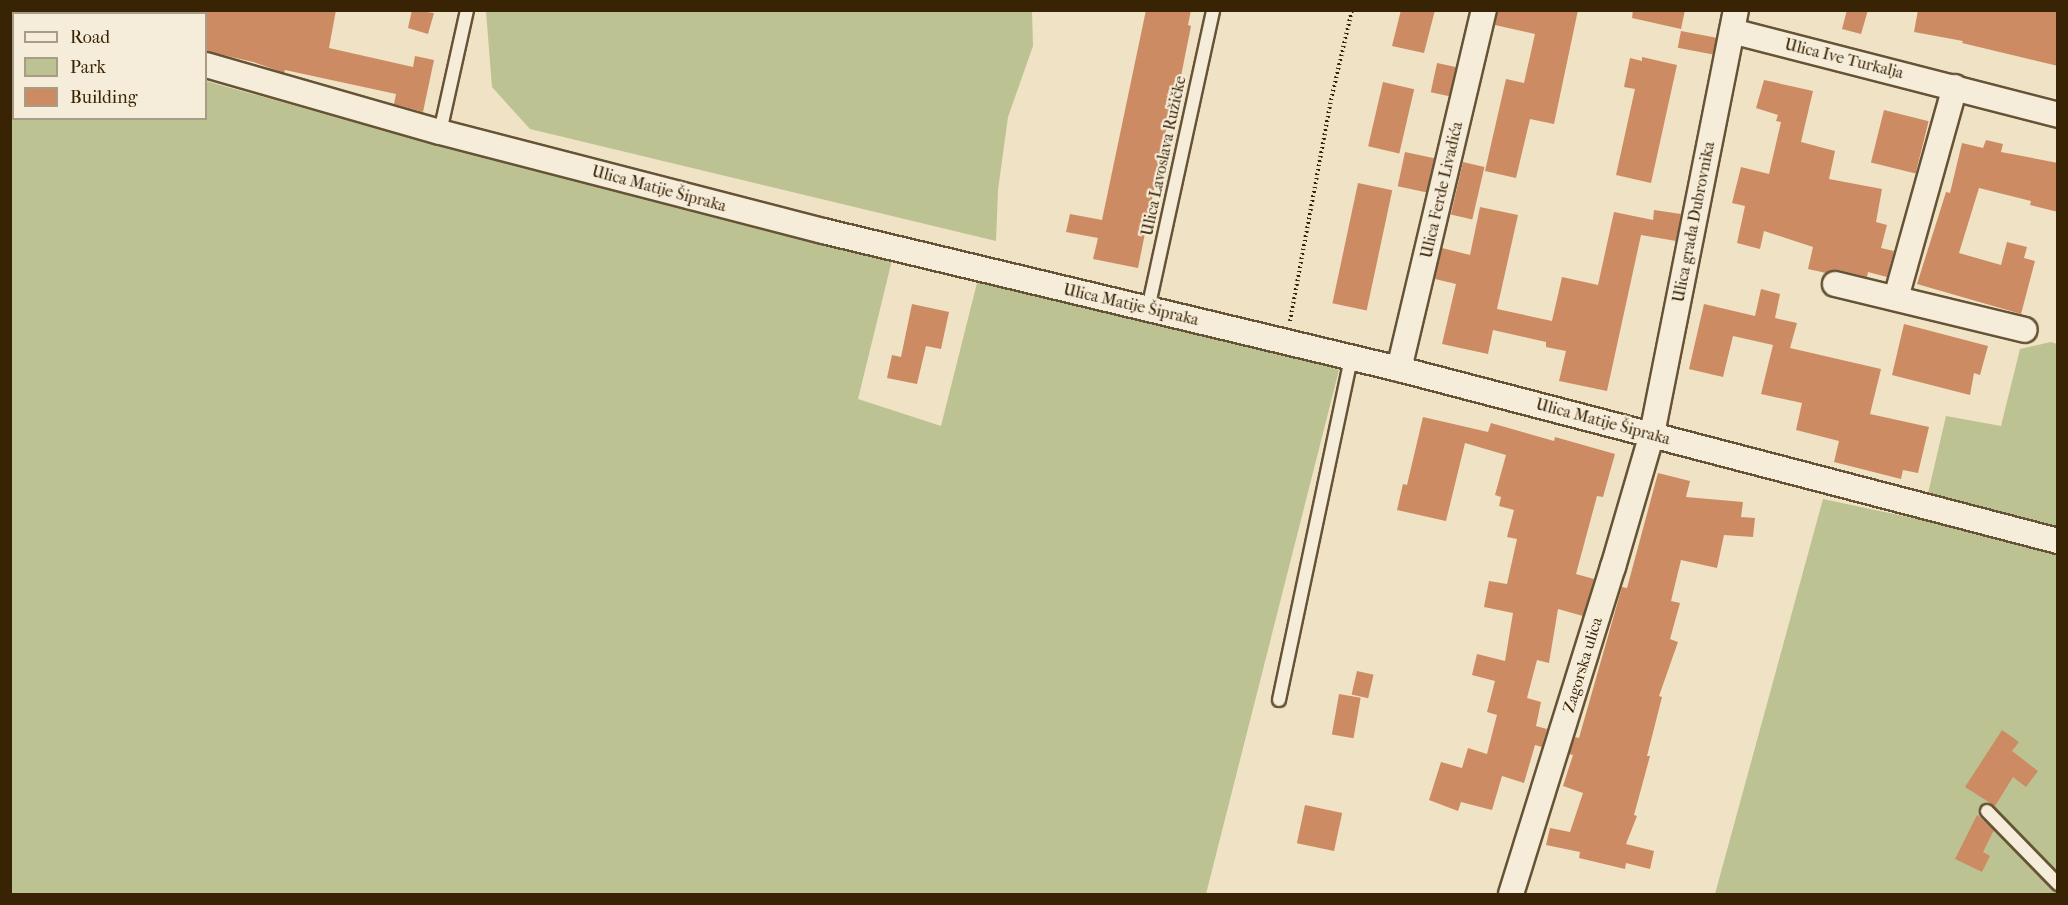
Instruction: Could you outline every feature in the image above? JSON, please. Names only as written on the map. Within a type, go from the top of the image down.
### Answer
[{"type":"street","name":"Ulica Ferde Livadića","points":[[1399,369],[1484,10]]},
{"type":"street","name":"Ulica Ive Turkalja","points":[[1734,21],[1955,87],[2058,115]]},
{"type":"street","name":"Ulica grada Dubrovnika","points":[[1652,434],[1734,21]]},
{"type":"street","name":"Ulica Matije Šipraka","points":[[207,65],[440,132],[823,231],[1399,369],[2058,541]]},
{"type":"street","points":[[1896,298],[1955,87]]},
{"type":"street","points":[[1835,284],[2025,330]]},
{"type":"street","name":"Zagorska ulica","points":[[1510,894],[1607,588],[1652,434]]},
{"type":"lane","points":[[440,132],[467,10]]},
{"type":"lane","name":"Ulica Lavoslava Ružičke","points":[[1148,309],[1213,10]]},
{"type":"lane","points":[[1279,700],[1351,357]]},
{"type":"lane","points":[[1987,811],[2058,884]]},
{"type":"path","points":[[1286,341],[1331,100],[1352,10]]},
{"type":"green space","points":[[93,10],[98,12],[12,12],[12,120],[207,120],[207,81],[411,138],[893,256],[858,399],[941,426],[978,279],[1198,326],[1339,370],[1206,894],[11,894],[10,11]]},
{"type":"green space","points":[[486,11],[1032,11],[1033,46],[1008,117],[998,190],[996,241],[530,129],[492,87]]},
{"type":"green space","points":[[2051,342],[2057,344],[2057,536],[1926,502],[1946,416],[2001,426],[2020,349]]},
{"type":"green space","points":[[1823,499],[1951,526],[2057,554],[2057,894],[1715,894]]},
{"type":"building","points":[[206,10],[336,10],[329,48],[413,67],[415,56],[434,60],[423,112],[394,104],[396,94],[285,70],[284,73],[253,62],[207,51]]},
{"type":"building","points":[[412,10],[434,13],[428,34],[408,28]]},
{"type":"building","points":[[1146,10],[1191,10],[1188,25],[1191,26],[1177,96],[1173,95],[1138,268],[1093,259],[1098,238],[1066,232],[1070,214],[1102,220]]},
{"type":"building","points":[[1401,10],[1435,10],[1424,53],[1392,46]]},
{"type":"building","points":[[1498,10],[1578,10],[1554,124],[1530,119],[1516,178],[1485,171],[1506,79],[1524,83],[1535,34],[1495,25]]},
{"type":"building","points":[[1633,10],[1685,10],[1681,29],[1632,18]]},
{"type":"building","points":[[1847,10],[1868,10],[1861,34],[1842,29]]},
{"type":"building","points":[[1918,10],[2058,10],[2058,66],[1962,43],[1963,41],[1914,32]]},
{"type":"building","points":[[1681,31],[1716,38],[1713,55],[1678,48]]},
{"type":"building","points":[[1642,57],[1677,65],[1651,183],[1616,175],[1635,89],[1624,87],[1630,58],[1642,61]]},
{"type":"building","points":[[1437,63],[1456,67],[1449,96],[1431,92]]},
{"type":"building","points":[[1764,80],[1813,91],[1801,142],[1835,151],[1829,179],[1882,189],[1876,222],[1887,225],[1881,248],[1894,251],[1887,277],[1868,272],[1867,277],[1838,270],[1826,273],[1808,269],[1813,247],[1764,231],[1760,249],[1737,243],[1745,206],[1732,203],[1741,167],[1769,174],[1781,122],[1776,121],[1778,115],[1756,108]]},
{"type":"building","points":[[1383,82],[1414,89],[1399,154],[1368,146]]},
{"type":"building","points":[[1884,110],[1929,121],[1916,174],[1871,162]]},
{"type":"building","points":[[1986,140],[2003,144],[2001,152],[2058,163],[2058,212],[2030,205],[2031,201],[1979,188],[1959,253],[2001,265],[2007,242],[2027,247],[2024,258],[2035,261],[2021,314],[1917,284],[1946,192],[1950,193],[1962,143],[1983,148]]},
{"type":"building","points":[[1405,152],[1434,158],[1427,192],[1398,186]]},
{"type":"building","points":[[1463,162],[1484,167],[1472,220],[1451,215]]},
{"type":"building","points":[[1358,183],[1392,190],[1367,311],[1332,303]]},
{"type":"building","points":[[1480,207],[1518,215],[1497,309],[1552,321],[1562,277],[1598,285],[1614,212],[1653,220],[1654,210],[1681,214],[1676,241],[1641,235],[1607,391],[1559,381],[1566,351],[1546,347],[1546,342],[1493,330],[1488,354],[1442,344],[1456,284],[1435,279],[1442,248],[1470,255]]},
{"type":"building","points":[[1761,289],[1780,294],[1775,318],[1797,323],[1790,348],[1881,369],[1870,414],[1929,427],[1918,473],[1903,470],[1901,479],[1834,462],[1839,441],[1796,430],[1802,403],[1761,394],[1773,345],[1733,336],[1723,377],[1689,369],[1704,304],[1755,316]]},
{"type":"building","points":[[912,304],[949,312],[941,349],[926,346],[917,384],[887,378],[892,355],[901,357]]},
{"type":"building","points":[[1904,324],[1988,346],[1980,375],[1974,373],[1970,395],[1892,375]]},
{"type":"building","points":[[1423,417],[1488,432],[1491,423],[1554,441],[1555,437],[1615,454],[1603,497],[1597,496],[1576,574],[1594,579],[1583,616],[1558,609],[1549,663],[1537,660],[1527,698],[1541,702],[1536,726],[1547,729],[1542,747],[1535,745],[1524,783],[1502,776],[1492,810],[1461,802],[1458,811],[1429,800],[1441,762],[1462,768],[1468,748],[1487,754],[1497,715],[1487,712],[1495,681],[1472,675],[1477,654],[1505,661],[1513,613],[1484,607],[1489,581],[1507,584],[1517,539],[1507,537],[1514,510],[1499,506],[1501,497],[1495,495],[1506,455],[1465,443],[1446,521],[1397,510],[1403,484],[1407,485]]},
{"type":"building","points":[[1658,473],[1690,481],[1686,497],[1743,502],[1741,517],[1755,518],[1753,537],[1724,535],[1717,568],[1681,560],[1671,601],[1680,603],[1670,639],[1678,642],[1659,696],[1662,697],[1647,756],[1650,756],[1634,815],[1637,816],[1626,844],[1654,851],[1650,869],[1626,863],[1625,869],[1579,858],[1580,852],[1546,845],[1550,828],[1570,832],[1583,793],[1563,786],[1573,755],[1569,754],[1575,737],[1579,738],[1622,587],[1627,588]]},
{"type":"building","points":[[1357,671],[1374,675],[1368,698],[1352,694]]},
{"type":"building","points":[[1339,694],[1361,698],[1354,738],[1332,734]]},
{"type":"building","points":[[2002,730],[2019,742],[2012,751],[2038,771],[2026,787],[2013,777],[1995,806],[1965,787]]},
{"type":"building","points":[[1305,805],[1342,813],[1334,851],[1297,843]]},
{"type":"building","points":[[1977,815],[1994,830],[1983,852],[1990,856],[1982,872],[1955,859]]}]
